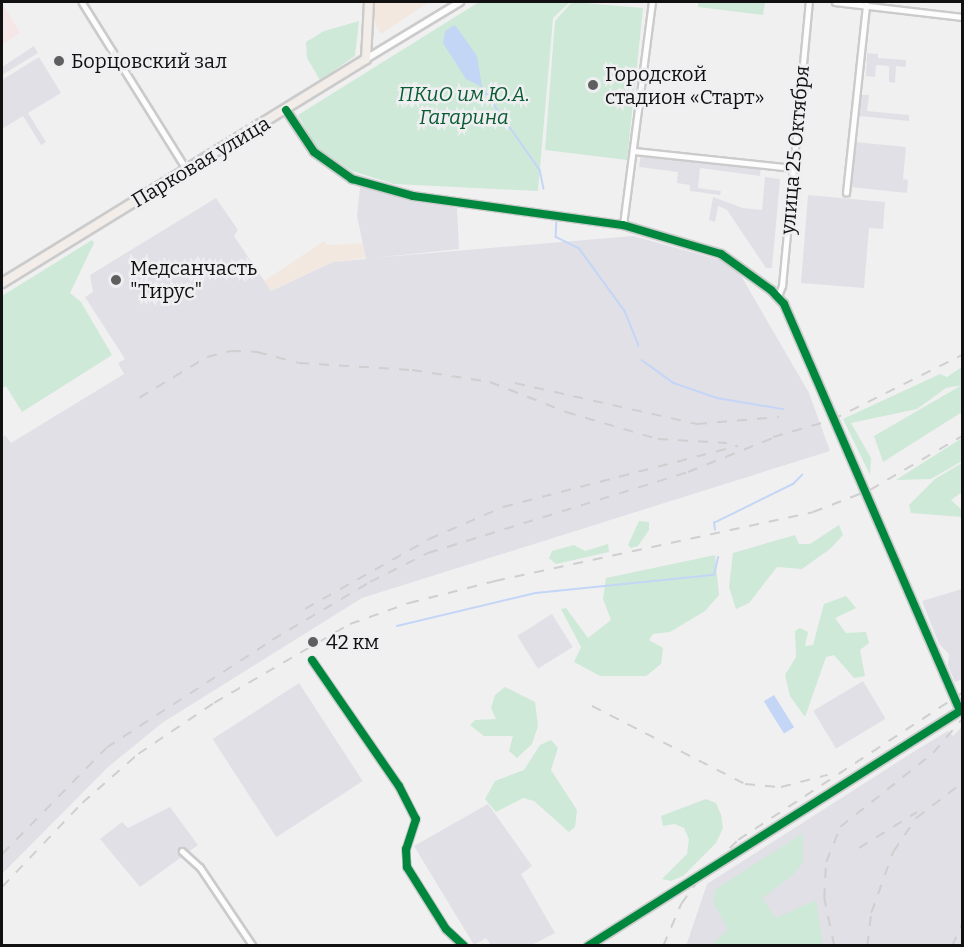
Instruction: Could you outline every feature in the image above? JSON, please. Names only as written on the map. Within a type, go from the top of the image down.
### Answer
[{"type":"main road","points":[[366,59],[369,2]]},
{"type":"main road","name":"Парковая улица","points":[[2,283],[366,59]]},
{"type":"street","points":[[82,2],[187,170]]},
{"type":"street","name":"Парковая улица","points":[[366,59],[460,2]]},
{"type":"street","points":[[622,225],[634,151],[652,2]]},
{"type":"street","name":"улица 25 Октября","points":[[777,296],[782,286],[809,2]]},
{"type":"street","points":[[835,2],[963,17]]},
{"type":"street","points":[[846,193],[866,5]]},
{"type":"street","points":[[286,110],[314,152],[333,168],[361,182],[413,196],[622,225],[721,254],[777,296],[960,711],[588,945]]},
{"type":"street","points":[[634,151],[793,168]]},
{"type":"street","points":[[312,660],[403,794],[416,819],[406,849],[407,867],[446,929],[464,945]]},
{"type":"street","points":[[182,851],[200,867],[253,945]]},
{"type":"shaded area","points":[[2,2],[20,33],[2,45]]},
{"type":"shaded area","points":[[371,2],[429,2],[381,34],[370,16]]},
{"type":"shaded area","points":[[34,46],[38,53],[2,75],[2,67]]},
{"type":"shaded area","points":[[867,53],[878,54],[878,58],[906,60],[906,67],[896,66],[895,83],[889,82],[889,66],[876,65],[875,77],[866,76]]},
{"type":"shaded area","points":[[39,57],[61,93],[28,113],[46,142],[41,145],[23,116],[2,129],[2,80]]},
{"type":"shaded area","points":[[861,95],[869,95],[867,111],[909,115],[909,121],[859,116]]},
{"type":"shaded area","points":[[855,142],[906,147],[903,179],[908,180],[907,193],[850,187]]},
{"type":"shaded area","points":[[641,153],[761,167],[760,176],[700,168],[698,188],[721,191],[720,195],[690,191],[690,185],[677,183],[678,172],[639,167]]},
{"type":"shaded area","points":[[765,177],[780,179],[772,268],[766,268],[727,210],[718,206],[715,222],[709,220],[713,197],[743,208],[762,210]]},
{"type":"shaded area","points":[[360,187],[457,208],[459,249],[372,258],[633,236],[724,261],[740,274],[809,393],[830,451],[362,598],[162,723],[107,768],[2,874],[2,438],[5,435],[11,443],[124,374],[118,363],[125,359],[85,297],[93,292],[90,275],[216,198],[238,230],[234,236],[271,291],[333,262],[366,259],[357,216]]},
{"type":"shaded area","points":[[808,195],[885,202],[883,229],[869,228],[864,288],[801,283]]},
{"type":"shaded area","points":[[324,241],[328,245],[363,243],[366,258],[333,262],[270,291],[264,281]]},
{"type":"shaded area","points":[[962,589],[962,679],[955,682],[948,666],[949,654],[939,644],[922,601]]},
{"type":"shaded area","points":[[552,614],[573,647],[538,669],[517,636]]},
{"type":"shaded area","points":[[863,681],[886,719],[836,749],[813,711]]},
{"type":"shaded area","points":[[299,683],[363,781],[276,837],[213,739]]},
{"type":"shaded area","points":[[962,727],[962,945],[686,946],[707,884],[918,749],[948,731],[953,736]]},
{"type":"shaded area","points":[[488,804],[532,866],[521,874],[555,933],[532,945],[491,945],[486,938],[474,945],[414,846]]},
{"type":"shaded area","points":[[170,807],[198,845],[140,887],[100,839],[122,822],[128,828]]},
{"type":"green space","name":"ПКиО им Ю.А. Гагарина","points":[[479,2],[570,2],[553,18],[538,191],[394,184],[352,171],[316,147],[298,115]]},
{"type":"green space","name":"Городской стадион «Старт»","points":[[572,2],[643,8],[627,160],[545,150],[555,21]]},
{"type":"green space","points":[[698,2],[765,2],[763,15],[698,7]]},
{"type":"green space","points":[[359,21],[355,56],[320,80],[307,58],[306,42],[324,31]]},
{"type":"green space","points":[[92,240],[94,243],[70,293],[81,302],[112,355],[22,412],[6,386],[2,388],[2,296]]},
{"type":"green space","points":[[962,367],[962,385],[946,388],[917,409],[851,423],[871,458],[870,475],[843,419],[940,374],[947,377]]},
{"type":"green space","points":[[962,385],[962,412],[883,462],[874,436]]},
{"type":"green space","points":[[962,438],[962,461],[931,479],[896,480]]},
{"type":"green space","points":[[962,463],[962,492],[951,500],[962,510],[962,517],[911,513],[909,505],[935,479]]},
{"type":"green space","points":[[639,521],[649,522],[649,530],[638,546],[631,548],[628,545]]},
{"type":"green space","points":[[839,525],[843,535],[830,549],[802,569],[777,567],[749,603],[736,609],[729,587],[733,553],[795,535],[799,544],[810,544]]},
{"type":"green space","points":[[608,544],[609,552],[556,564],[549,558],[552,551],[574,545],[585,551]]},
{"type":"green space","points":[[715,555],[719,595],[705,611],[670,632],[653,634],[649,640],[663,648],[661,664],[646,676],[600,676],[574,662],[581,647],[561,609],[566,608],[588,638],[611,620],[603,599],[606,578]]},
{"type":"green space","points":[[846,596],[856,608],[835,618],[846,633],[866,632],[869,643],[860,650],[865,676],[854,678],[834,655],[826,657],[805,717],[790,696],[785,675],[796,657],[795,631],[800,628],[808,632],[805,646],[813,645],[824,604]]},
{"type":"green space","points":[[505,687],[535,702],[538,726],[532,744],[517,758],[509,751],[513,736],[484,736],[470,725],[475,720],[496,719],[491,708],[495,695]]},
{"type":"green space","points":[[551,740],[558,748],[551,770],[577,810],[575,827],[569,832],[534,801],[523,798],[496,812],[485,799],[495,781],[524,770],[540,745]]},
{"type":"green space","points":[[706,799],[716,803],[721,815],[723,828],[716,843],[683,876],[671,881],[662,879],[687,854],[689,839],[684,828],[675,824],[663,826],[661,816]]},
{"type":"green space","points":[[803,833],[803,862],[793,875],[762,898],[776,918],[816,900],[823,945],[712,945],[728,929],[713,902],[716,889]]},
{"type":"water","points":[[455,25],[477,56],[482,87],[466,79],[443,43],[445,31]]},
{"type":"water","points":[[774,695],[794,727],[784,734],[764,701]]},
{"type":"waterway","points":[[481,86],[540,170],[544,189]]},
{"type":"waterway","points":[[557,219],[556,237],[579,248],[625,311],[639,345]]},
{"type":"waterway","points":[[642,360],[674,383],[717,398],[783,409]]},
{"type":"waterway","points":[[715,530],[714,523],[793,484],[802,475]]},
{"type":"waterway","points":[[397,626],[536,593],[714,575],[718,557]]},
{"type":"railway","points":[[139,398],[207,357],[231,351],[257,352],[299,363],[412,370],[490,382],[566,412],[658,439],[727,443]]},
{"type":"railway","points":[[773,437],[832,420],[962,355]]},
{"type":"railway","points":[[515,383],[697,424],[779,417]]},
{"type":"railway","points":[[2,854],[106,748],[272,640],[370,582],[428,553],[688,472],[780,435]]},
{"type":"railway","points":[[2,887],[82,803],[138,754],[214,703],[350,624],[409,603],[495,581],[813,512],[870,490],[962,436]]},
{"type":"railway","points":[[305,609],[429,539],[503,507],[738,446]]},
{"type":"railway","points":[[663,946],[681,904],[701,876],[738,840],[962,693]]},
{"type":"railway","points":[[592,706],[745,784],[781,787],[827,775]]},
{"type":"railway","points":[[834,946],[824,898],[826,862],[840,827],[933,753],[962,719]]},
{"type":"railway","points":[[867,946],[871,913],[893,852],[916,818],[962,783]]},
{"type":"railway","points":[[859,848],[917,812]]},
{"type":"railway","points":[[952,946],[962,924]]},
{"type":"cycle path","points":[[286,110],[314,152],[352,179],[413,196],[623,225],[721,254],[771,290],[784,304],[960,711],[588,946]]},
{"type":"cycle path","points":[[312,660],[399,786],[416,819],[406,849],[407,867],[446,929],[464,946]]},
{"type":"place","name":"Борцовский зал","points":[[59,61]]},
{"type":"place","name":"Городской стадион «Старт»","points":[[593,85]]},
{"type":"place","name":"Медсанчасть \"Тирус\"","points":[[116,280]]},
{"type":"place","name":"42 км","points":[[313,642]]}]
